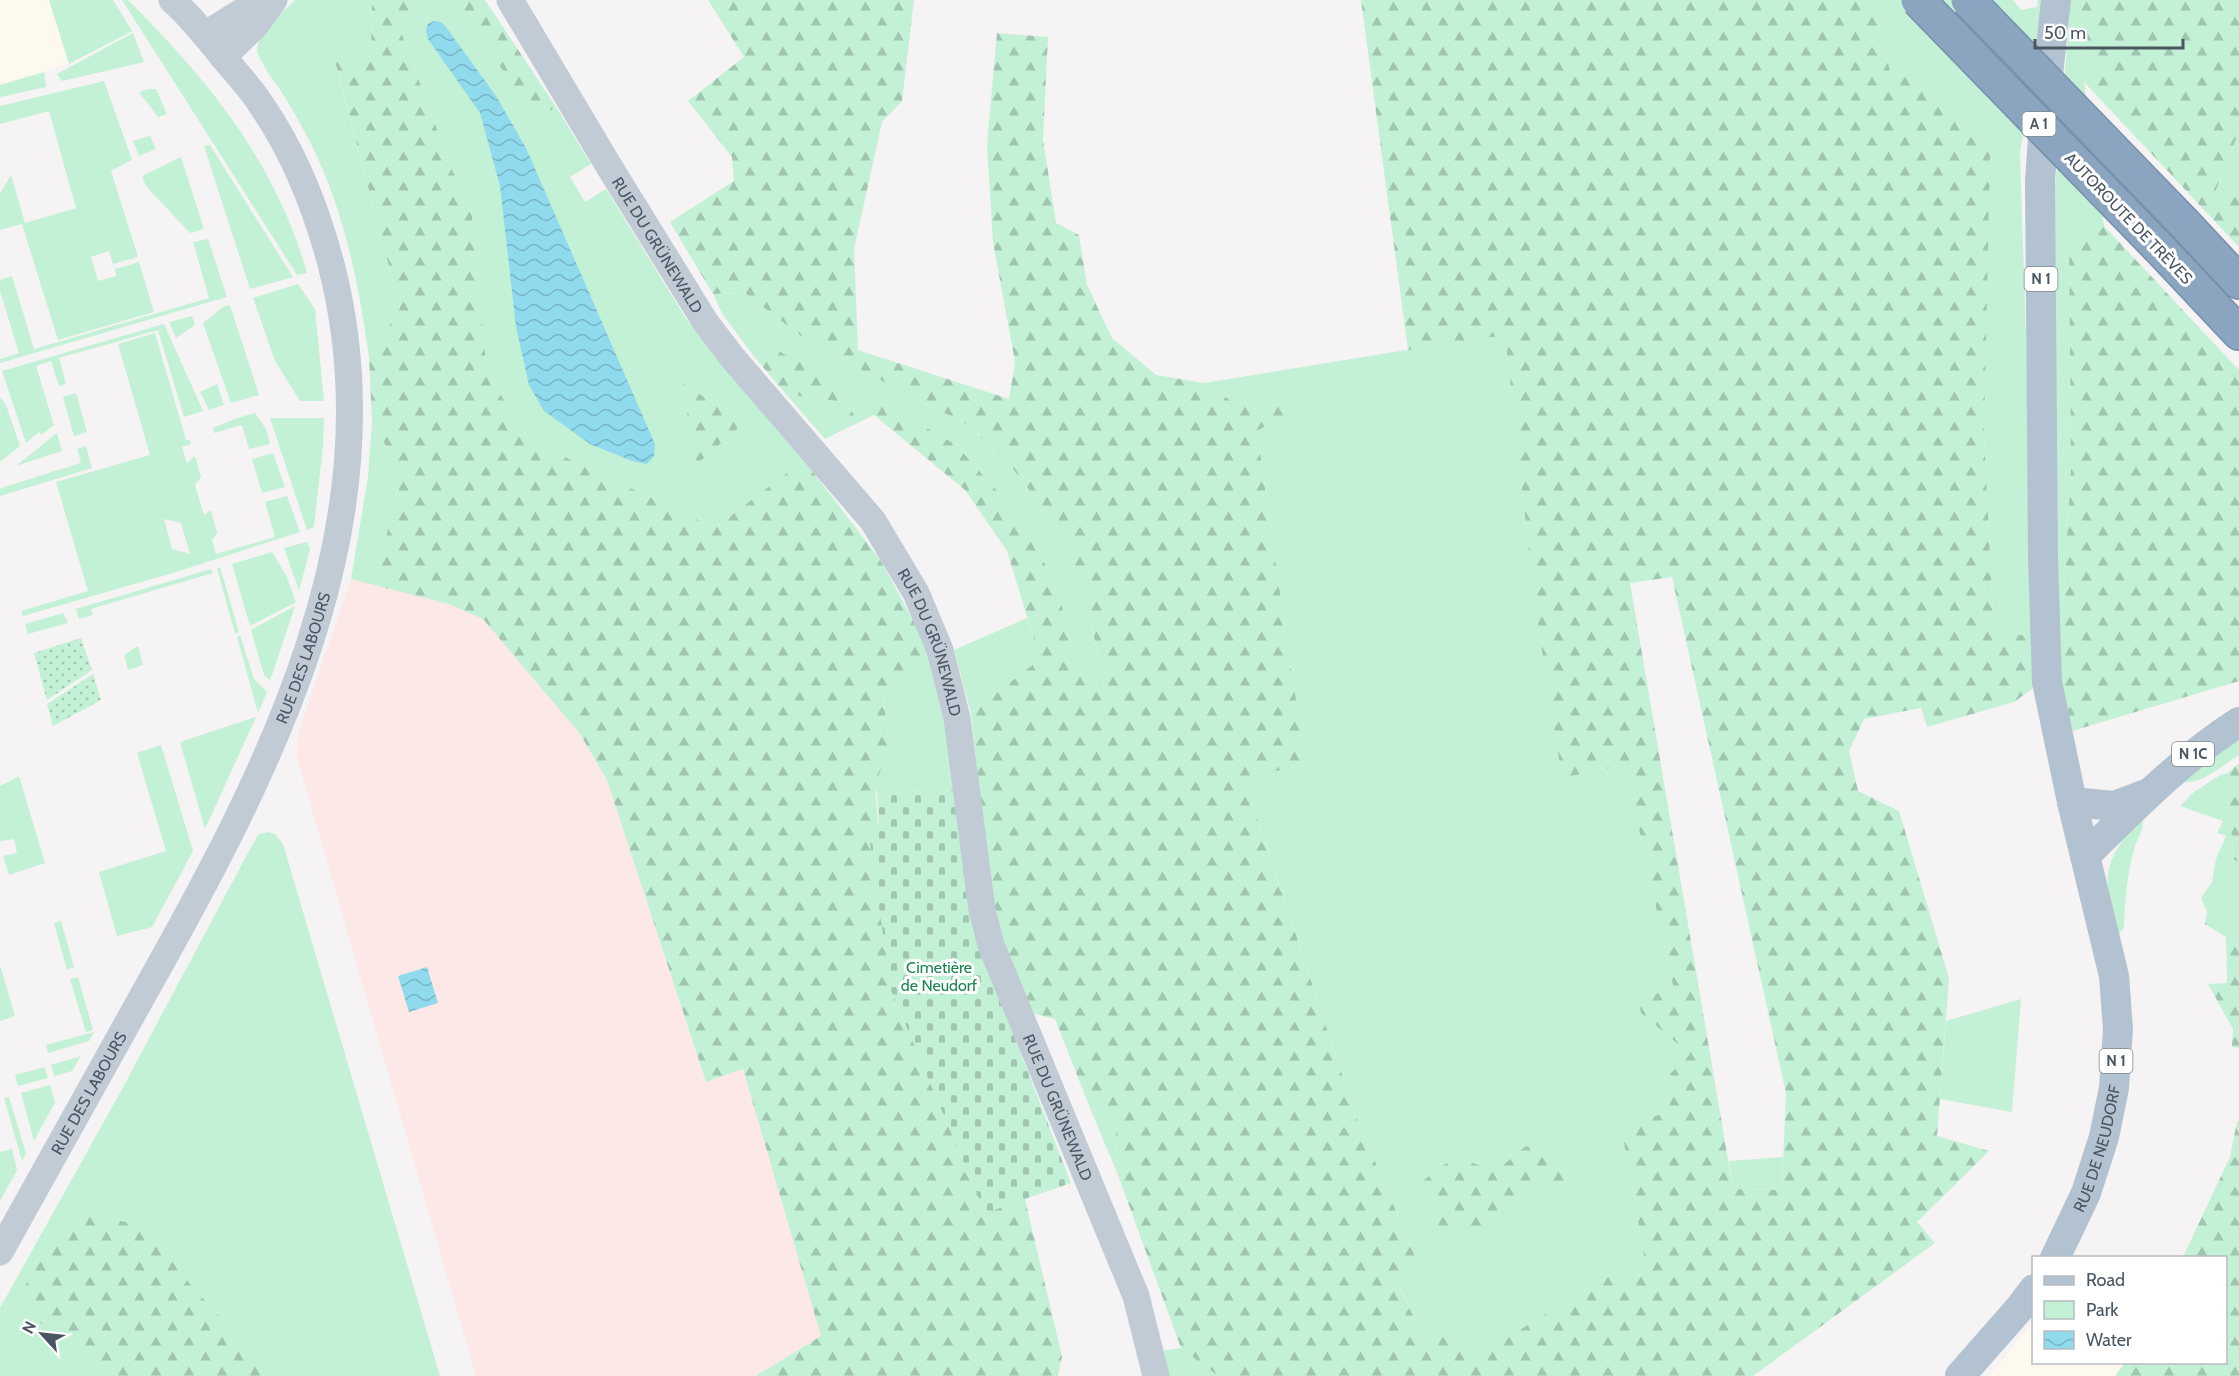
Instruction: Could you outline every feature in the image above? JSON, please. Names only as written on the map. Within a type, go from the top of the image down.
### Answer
[{"type":"highway","name":"AUTOROUTE DE TRÈVES","points":[[1918,0],[2239,333]]},
{"type":"highway","name":"A 1","points":[[1968,0],[2239,282]]},
{"type":"main road","name":"RUE DES LABOURS","points":[[0,1252],[179,933],[249,795],[292,697],[312,641],[329,576],[342,512],[348,460],[350,408],[344,322],[314,206],[281,136],[261,104],[205,35],[172,0]]},
{"type":"main road","points":[[205,35],[260,0]]},
{"type":"main road","points":[[223,57],[255,26],[274,0]]},
{"type":"main road","name":"RUE DU GRÜNEWALD","points":[[510,0],[705,324],[873,521],[915,593],[940,650],[957,718],[982,910],[992,945],[1136,1296],[1156,1376]]},
{"type":"main road","name":"RUE DE NEUDORF","points":[[2055,1256],[2086,1193],[2104,1137],[2114,1088],[2118,1029],[2114,976],[2072,802],[2047,682],[2043,558],[2040,181],[2056,0]]},
{"type":"main road","name":"N 1C","points":[[2085,856],[2198,750],[2239,722]]},
{"type":"main road","name":"N 1C","points":[[2072,802],[2114,806],[2151,792]]},
{"type":"main road","points":[[1960,1376],[2032,1292]]},
{"type":"shaded area","points":[[0,0],[49,0],[69,64],[0,85]]},
{"type":"shaded area","points":[[351,579],[449,604],[483,619],[580,734],[607,780],[706,1082],[743,1069],[821,1336],[756,1376],[476,1376],[297,758],[298,734]]},
{"type":"shaded area","points":[[2032,1323],[2032,1364],[2124,1364],[2115,1376],[1989,1376]]},
{"type":"green space","points":[[49,0],[113,0],[132,31],[69,64]]},
{"type":"green space","points":[[122,0],[128,0],[158,30],[212,92],[236,125],[277,194],[307,273],[297,275]]},
{"type":"green space","points":[[295,0],[372,0],[371,53],[335,62],[400,308],[369,358],[355,275],[332,194],[310,142],[257,52],[258,44],[266,30]]},
{"type":"green space","points":[[372,0],[425,0],[414,1],[401,32],[452,170],[471,207],[487,373],[529,440],[715,528],[804,460],[881,561],[929,650],[883,693],[889,746],[875,786],[891,989],[985,1213],[1025,1199],[1062,1357],[1058,1376],[756,1376],[821,1336],[743,1069],[706,1082],[607,780],[580,734],[483,619],[449,604],[374,585],[402,474],[372,422],[369,358],[400,308],[335,61],[371,53]]},
{"type":"green space","points":[[453,0],[537,118],[556,107],[591,164],[570,177],[585,202],[606,189],[685,317],[709,349],[804,460],[715,528],[529,440],[487,373],[471,207],[452,170],[401,32],[414,1]]},
{"type":"green space","points":[[453,0],[485,0],[556,107],[537,119]]},
{"type":"green space","points":[[708,0],[914,0],[902,101],[882,122],[854,249],[858,350],[1009,399],[1015,362],[993,242],[987,145],[997,33],[1048,37],[1043,140],[1056,223],[1079,235],[1087,285],[1112,338],[1156,375],[1204,383],[1236,404],[1284,398],[1284,416],[1257,431],[1290,664],[1307,765],[1244,777],[1355,1114],[1417,1261],[1400,1288],[1425,1341],[1450,1330],[1469,1361],[1616,1271],[1636,1284],[1645,1261],[1623,1137],[1635,1122],[1669,1112],[1670,1074],[1690,1054],[1641,1013],[1638,997],[1674,990],[1625,765],[1562,778],[1535,607],[1505,335],[1408,350],[1361,0],[1867,0],[1874,11],[1890,71],[1940,90],[1990,154],[1984,434],[1994,635],[2036,635],[2040,683],[2014,702],[1927,727],[1921,708],[1864,719],[1849,751],[1858,791],[1899,811],[1949,978],[1937,1136],[1989,1151],[1917,1222],[1935,1243],[1753,1376],[1218,1376],[1181,1348],[1118,1175],[1115,1114],[1090,1108],[1055,1019],[1031,1013],[992,911],[971,713],[1040,659],[1007,551],[965,490],[874,415],[839,432],[856,404],[786,394],[756,359],[767,345],[854,391],[858,402],[873,401],[910,418],[956,445],[999,493],[1037,545],[1062,606],[1076,669],[1105,690],[1086,598],[1064,536],[1007,461],[964,423],[801,336],[745,293],[713,294],[670,222],[734,181],[732,157],[688,101],[744,57]],"holes":[[[1672,577],[1786,1093],[1782,1190],[1733,1189],[1630,583]]]},
{"type":"green space","points":[[1867,0],[2013,0],[2021,10],[2037,7],[2038,0],[2042,0],[2020,154],[2036,635],[1994,636],[1984,434],[1940,90],[1890,71],[1874,11]]},
{"type":"green space","points":[[2071,0],[2083,0],[2077,49],[2096,70],[2084,82],[2104,226],[2069,246],[2071,468],[2059,680],[2051,236]]},
{"type":"green space","points":[[2083,0],[2239,0],[2239,131],[2215,193],[2239,185],[2239,247],[2084,82],[2096,70],[2077,49]]},
{"type":"green space","points":[[133,33],[144,62],[62,81],[57,74]]},
{"type":"green space","points":[[44,72],[46,87],[0,97],[0,85]]},
{"type":"green space","points":[[104,81],[132,160],[111,171],[138,257],[113,264],[109,251],[91,257],[98,281],[116,276],[115,269],[139,262],[154,312],[58,340],[22,224],[0,230],[0,194],[11,175],[25,223],[76,208],[49,111],[0,124],[0,106]]},
{"type":"green space","points":[[156,89],[167,114],[158,117],[139,92]]},
{"type":"green space","points":[[2239,131],[2239,185],[2215,194]]},
{"type":"green space","points":[[150,136],[156,149],[139,156],[133,141]]},
{"type":"green space","points":[[210,145],[293,277],[250,289],[204,146]]},
{"type":"green space","points":[[181,157],[204,229],[190,233],[146,186],[142,176]]},
{"type":"green space","points":[[2104,226],[2239,370],[2239,681],[2072,731],[2059,680],[2071,468],[2069,246]]},
{"type":"green space","points":[[208,239],[227,297],[0,363],[0,359],[19,353],[0,291],[0,280],[12,276],[34,349],[209,298],[193,242]]},
{"type":"green space","points":[[298,284],[315,309],[324,401],[300,401],[275,361],[253,298]]},
{"type":"green space","points":[[745,293],[801,336],[964,423],[1007,461],[1064,536],[1086,598],[1105,691],[1076,669],[1062,606],[1037,545],[999,493],[956,445],[910,418],[858,402],[767,345],[756,359],[723,315],[713,294]]},
{"type":"green space","points":[[230,305],[259,395],[231,403],[203,323],[224,306]]},
{"type":"green space","points":[[192,316],[195,325],[176,338],[169,322]]},
{"type":"green space","points":[[164,324],[203,411],[184,417],[158,330],[59,358],[66,384],[59,386],[51,361],[36,366],[54,425],[41,435],[39,432],[26,443],[2,371]]},
{"type":"green space","points":[[155,333],[186,440],[190,440],[191,444],[182,447],[187,463],[195,456],[201,477],[195,485],[204,515],[211,510],[217,533],[212,540],[216,554],[275,537],[265,502],[287,496],[300,532],[176,572],[23,616],[21,611],[88,591],[56,482],[150,455],[118,344]],"holes":[[[164,519],[181,523],[190,554],[172,549]]]},
{"type":"green space","points":[[1505,334],[1535,607],[1562,777],[1625,764],[1674,990],[1638,997],[1690,1054],[1671,1074],[1669,1112],[1635,1122],[1623,1137],[1645,1261],[1636,1285],[1616,1271],[1469,1361],[1425,1341],[1400,1287],[1417,1261],[1355,1114],[1244,776],[1306,765],[1257,431],[1284,416],[1283,398],[1236,404],[1204,383]]},
{"type":"green space","points":[[217,384],[224,405],[209,410],[200,392]]},
{"type":"green space","points":[[683,384],[745,422],[695,466]]},
{"type":"green space","points":[[76,393],[87,432],[74,436],[63,397]]},
{"type":"green space","points":[[786,394],[856,404],[839,432],[825,439]]},
{"type":"green space","points":[[0,397],[6,405],[20,446],[0,462]]},
{"type":"green space","points":[[255,413],[266,429],[270,444],[249,449],[242,425],[214,433],[213,428]]},
{"type":"green space","points":[[270,418],[324,418],[314,527],[307,530]]},
{"type":"green space","points":[[372,422],[402,474],[374,585],[351,579],[368,477]]},
{"type":"green space","points":[[57,433],[62,451],[16,466]]},
{"type":"green space","points":[[86,446],[92,468],[0,496],[0,489],[4,487],[81,463],[77,449]]},
{"type":"green space","points":[[273,453],[285,487],[262,493],[252,459]]},
{"type":"green space","points":[[307,542],[310,549],[299,591],[284,548]]},
{"type":"green space","points":[[272,552],[286,575],[296,602],[250,626],[232,564]]},
{"type":"green space","points":[[220,567],[239,632],[235,634],[217,568]]},
{"type":"green space","points":[[211,569],[213,573],[91,609],[93,615],[79,619],[76,609]]},
{"type":"green space","points":[[295,606],[270,681],[264,675],[251,630]]},
{"type":"green space","points":[[63,613],[68,623],[28,634],[25,624]]},
{"type":"green space","points":[[1027,618],[1040,659],[971,713],[954,650]]},
{"type":"green space","points":[[240,635],[254,679],[267,692],[258,713],[237,637]]},
{"type":"green space","points":[[81,638],[92,670],[47,700],[34,653]]},
{"type":"green space","points":[[138,646],[143,665],[128,670],[124,655]]},
{"type":"green space","points":[[929,650],[947,719],[957,789],[877,794],[875,786],[889,746],[883,692]]},
{"type":"green space","points":[[93,674],[101,700],[53,726],[47,704]]},
{"type":"green space","points":[[256,717],[205,829],[180,742]]},
{"type":"green space","points":[[2239,722],[2239,755],[2201,779],[2192,782],[2176,780]]},
{"type":"green space","points":[[161,745],[193,851],[152,927],[117,936],[99,872],[166,851],[137,753]]},
{"type":"green space","points":[[2238,764],[2239,862],[2234,860],[2226,774]]},
{"type":"green space","points":[[2222,774],[2226,774],[2234,860],[2239,862],[2239,930],[2230,929],[2220,916],[2207,912],[2201,898],[2212,882],[2216,859],[2226,836],[2217,833],[2223,821],[2180,806],[2194,792]]},
{"type":"green space","points":[[19,776],[45,863],[9,875],[3,856],[17,853],[14,839],[0,841],[0,786]]},
{"type":"green space","name":"Cimetière de Neudorf","points":[[957,789],[983,956],[1071,1183],[985,1213],[891,990],[869,836],[879,822],[877,794]]},
{"type":"green space","points":[[2142,818],[2142,829],[2134,849],[2128,878],[2124,928],[2119,934],[2110,898],[2108,873],[2117,850],[2138,819]]},
{"type":"green space","points":[[267,832],[275,834],[283,844],[440,1376],[0,1376],[0,1308],[121,1091],[250,849],[258,835]]},
{"type":"green space","points":[[2207,912],[2220,916],[2230,929],[2239,930],[2239,1048],[2232,1047],[2233,1029],[2208,984],[2227,983],[2226,937],[2205,924]]},
{"type":"green space","points":[[61,921],[74,967],[67,970],[54,923]]},
{"type":"green space","points":[[0,965],[15,1016],[0,1021]]},
{"type":"green space","points":[[78,977],[93,1030],[86,1032],[70,979]]},
{"type":"green space","points":[[2021,999],[2012,1112],[1940,1099],[1946,1021]]},
{"type":"green space","points":[[94,1032],[89,1041],[48,1053],[46,1045]]},
{"type":"green space","points":[[81,1056],[72,1071],[54,1076],[51,1065]]},
{"type":"green space","points":[[45,1067],[48,1078],[18,1086],[15,1075]]},
{"type":"green space","points":[[50,1085],[55,1102],[34,1141],[21,1093]]},
{"type":"green space","points":[[9,1097],[26,1153],[22,1161],[4,1098]]},
{"type":"green space","points":[[1090,1108],[1115,1114],[1118,1175]]},
{"type":"green space","points":[[2237,1121],[2239,1121],[2239,1376],[2115,1376],[2124,1364],[2227,1364],[2227,1256],[2183,1256],[2230,1157]]},
{"type":"green space","points":[[1526,1146],[1570,1164],[1566,1183],[1522,1186],[1512,1213],[1488,1228],[1437,1233],[1424,1180],[1455,1157],[1496,1171]]},
{"type":"green space","points":[[12,1149],[17,1170],[0,1201],[0,1152]]},
{"type":"green space","points":[[1783,1157],[1782,1190],[1733,1189],[1729,1161]]},
{"type":"green space","points":[[87,1214],[130,1223],[165,1252],[194,1289],[275,1376],[102,1376],[29,1313],[26,1295],[26,1285],[36,1264]]},
{"type":"green space","points":[[1181,1348],[1218,1376],[1165,1376],[1160,1351]]},
{"type":"water","points":[[434,21],[441,22],[446,27],[496,96],[526,148],[655,444],[654,457],[646,464],[632,461],[590,444],[544,411],[529,385],[516,327],[500,186],[480,113],[428,39],[426,31],[428,24]]},
{"type":"water","points":[[427,967],[438,1003],[409,1012],[398,976]]}]
